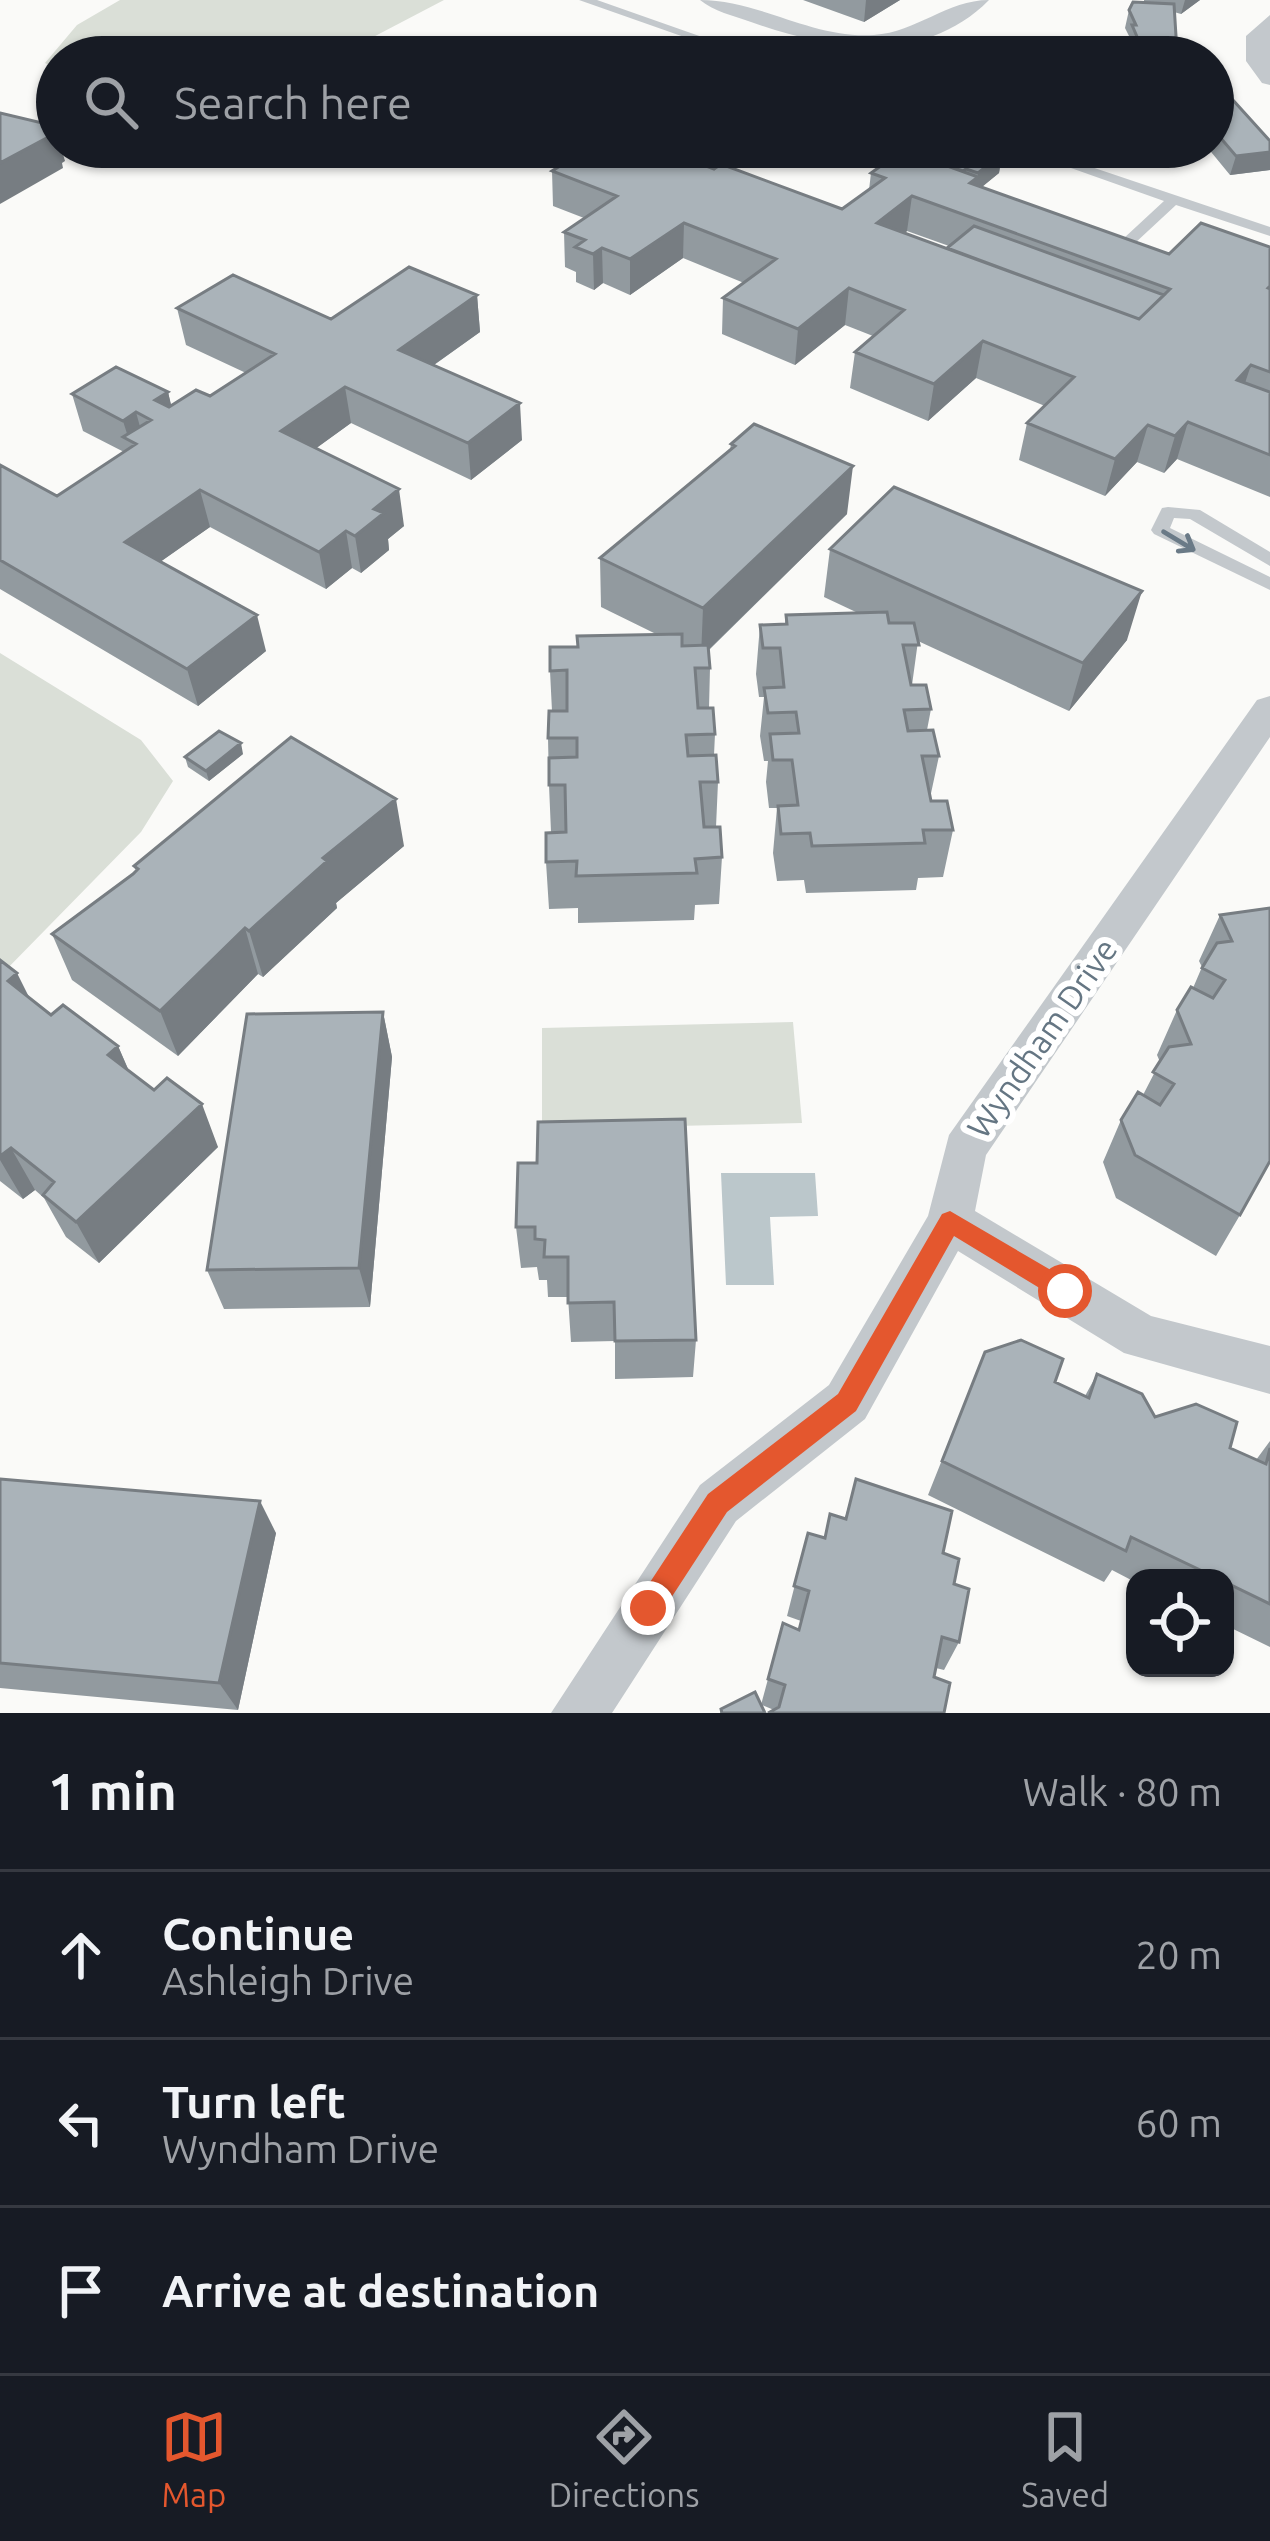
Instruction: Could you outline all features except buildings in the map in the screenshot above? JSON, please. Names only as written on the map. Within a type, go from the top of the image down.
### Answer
[{"type":"street","points":[[711,0],[825,36]]},
{"type":"street","points":[[914,36],[978,0]]},
{"type":"street","points":[[1270,22],[1257,36],[1258,61],[1270,78]]},
{"type":"street","name":"Wyndham Drive","points":[[579,1713],[718,1503],[847,1402],[950,1221],[964,1149],[1270,709]]},
{"type":"street","points":[[950,1221],[1141,1337],[1270,1370]]},
{"type":"lane","points":[[585,0],[691,36]]},
{"type":"lane","points":[[1082,168],[1270,232]]},
{"type":"lane","points":[[1115,254],[1174,199]]},
{"type":"lane","points":[[1270,560],[1194,514],[1168,512],[1161,520],[1160,530],[1175,542],[1270,584]]},
{"type":"shaded area","points":[[120,0],[444,0],[375,36],[68,36],[77,25]]},
{"type":"shaded area","points":[[0,653],[141,740],[173,781],[141,832],[0,976]]},
{"type":"shaded area","points":[[793,1022],[802,1123],[542,1129],[542,1028]]},
{"type":"shaded area","points":[[721,1173],[815,1173],[818,1216],[770,1217],[774,1285],[726,1285]]},
{"type":"route","points":[[648,1608],[718,1503],[847,1402],[950,1221],[1065,1291]]}]
